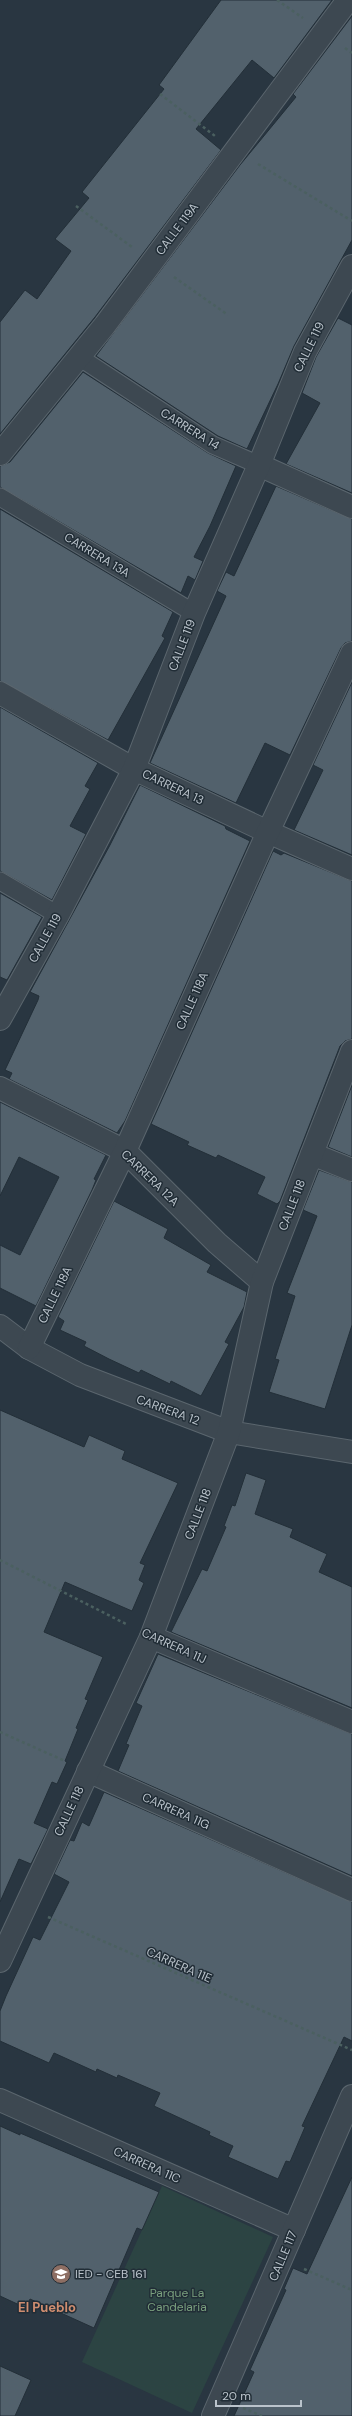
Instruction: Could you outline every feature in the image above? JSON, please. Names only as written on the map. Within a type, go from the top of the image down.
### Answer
[{"type":"street","name":"CALLE 119A","points":[[0,454],[105,325],[348,0]]},
{"type":"street","name":"CALLE 119","points":[[0,1019],[58,915],[134,769],[194,613],[259,465],[305,352],[352,266]]},
{"type":"street","name":"CARRERA 14","points":[[259,465],[352,507]]},
{"type":"street","name":"CALLE 118A","points":[[29,1348],[125,1152],[268,832],[352,653]]},
{"type":"street","name":"CARRERA 13","points":[[0,692],[134,769],[268,832],[352,869]]},
{"type":"street","name":"CALLE 118","points":[[0,1961],[151,1637],[229,1432],[262,1282],[352,1051]]},
{"type":"street","name":"CARRERA 12A","points":[[0,1088],[125,1152],[217,1243],[262,1282]]},
{"type":"street","points":[[312,1154],[352,1170]]},
{"type":"street","name":"CARRERA 12","points":[[0,1326],[29,1348],[80,1375],[229,1432],[352,1452]]},
{"type":"street","name":"CARRERA 11J","points":[[151,1637],[352,1722]]},
{"type":"street","name":"CARRERA 11G","points":[[88,1772],[352,1890]]},
{"type":"street","name":"CALLE 117","points":[[213,2416],[352,2096]]},
{"type":"street","name":"CARRERA 11C","points":[[0,2100],[294,2230]]},
{"type":"lane","name":"CARRERA 14","points":[[79,357],[213,445],[259,465]]},
{"type":"lane","name":"CARRERA 13A","points":[[0,497],[194,613]]},
{"type":"lane","points":[[0,881],[58,915]]},
{"type":"path","name":"CARRERA 11J","points":[[0,1560],[151,1637]]},
{"type":"path","points":[[0,1732],[88,1772]]},
{"type":"path","name":"CARRERA 11E","points":[[25,1907],[352,2050]]},
{"type":"path","points":[[281,2259],[352,2290]]},
{"type":"green space","name":"Parque La Candelaria","points":[[162,2186],[273,2237],[192,2413],[82,2362]]},
{"type":"building","points":[[221,0],[332,0],[274,78],[252,60],[196,129],[221,150],[95,317],[0,434],[0,322],[25,290],[37,299],[71,251],[55,239],[89,198],[82,192],[164,89],[159,85]]},
{"type":"building","points":[[352,16],[352,240],[294,346],[278,384],[247,449],[218,436],[96,356],[240,165],[296,97],[293,94]]},
{"type":"building","points":[[338,318],[352,325],[352,493],[286,464],[320,403],[302,393],[316,357]]},
{"type":"building","points":[[83,372],[208,453],[236,466],[210,526],[194,557],[203,561],[195,580],[188,576],[181,593],[0,487],[0,466],[10,462]]},
{"type":"building","points":[[276,486],[352,519],[352,641],[345,643],[341,648],[290,755],[265,743],[236,803],[150,763],[226,596],[217,591],[226,572],[234,576]]},
{"type":"building","points":[[0,509],[173,612],[162,636],[165,638],[108,740],[0,681]]},
{"type":"building","points":[[352,682],[352,855],[294,830],[323,770],[313,765]]},
{"type":"building","points":[[0,707],[98,763],[85,786],[90,789],[70,826],[86,834],[52,900],[0,871]]},
{"type":"building","points":[[140,785],[225,826],[226,829],[250,841],[125,1121],[117,1133],[9,1079],[12,1073],[5,1070],[38,1000],[39,996],[30,992],[110,845]]},
{"type":"building","points":[[273,851],[281,855],[284,853],[352,881],[352,1039],[345,1041],[340,1046],[280,1201],[277,1204],[257,1194],[265,1177],[218,1155],[216,1158],[187,1145],[189,1142],[151,1124]]},
{"type":"building","points":[[0,893],[42,917],[7,980],[0,977]]},
{"type":"building","points":[[352,1085],[352,1157],[328,1147]]},
{"type":"building","points":[[0,1102],[106,1155],[94,1179],[96,1180],[92,1190],[36,1306],[0,1288],[0,1245],[20,1255],[59,1177],[19,1157],[0,1196]]},
{"type":"building","points":[[319,1170],[352,1182],[352,1325],[325,1409],[269,1392],[279,1360],[275,1359],[295,1296],[287,1293],[317,1216],[303,1210]]},
{"type":"building","points":[[114,1201],[168,1229],[164,1238],[211,1265],[207,1272],[247,1292],[244,1307],[225,1342],[229,1344],[201,1396],[171,1381],[170,1384],[141,1370],[139,1373],[109,1359],[84,1346],[86,1342],[60,1330],[64,1321],[58,1317]]},
{"type":"building","points":[[0,1410],[84,1447],[89,1435],[125,1451],[122,1459],[178,1483],[140,1563],[145,1565],[139,1580],[144,1583],[132,1611],[65,1582],[44,1632],[103,1657],[85,1699],[88,1700],[76,1728],[78,1729],[65,1761],[67,1762],[57,1784],[52,1782],[34,1823],[48,1829],[31,1864],[19,1859],[0,1902]]},
{"type":"building","points":[[246,1473],[266,1480],[255,1514],[293,1529],[290,1537],[327,1554],[319,1572],[352,1587],[352,1708],[171,1632],[202,1569],[207,1571],[226,1527],[224,1526],[232,1505],[235,1506]]},
{"type":"building","points":[[158,1654],[352,1734],[352,1876],[118,1771],[129,1745],[126,1744],[142,1706],[136,1703]]},
{"type":"building","points":[[104,1792],[352,1902],[352,2041],[344,2037],[302,2126],[305,2127],[290,2162],[286,2161],[278,2179],[228,2157],[233,2146],[209,2135],[210,2132],[154,2106],[160,2093],[118,2075],[117,2078],[97,2069],[96,2072],[54,2053],[49,2063],[0,2041],[0,2011],[6,1996],[33,1937],[40,1940],[69,1882],[54,1874],[70,1840],[74,1841],[82,1822],[89,1826]]},
{"type":"building","name":"IED - CEB 161","points":[[0,2126],[20,2135],[20,2133],[159,2192],[142,2230],[137,2228],[94,2328],[30,2299],[26,2308],[0,2296]]},
{"type":"building","points":[[352,2177],[352,2416],[234,2416],[254,2372],[250,2370],[286,2290],[284,2289],[293,2268],[307,2274]]},
{"type":"building","points":[[0,2366],[31,2380],[15,2416],[0,2416]]},
{"type":"place","name":"IED - CEB 161","points":[[61,2274]]},
{"type":"district","name":"El Pueblo","points":[[47,2307]]}]
